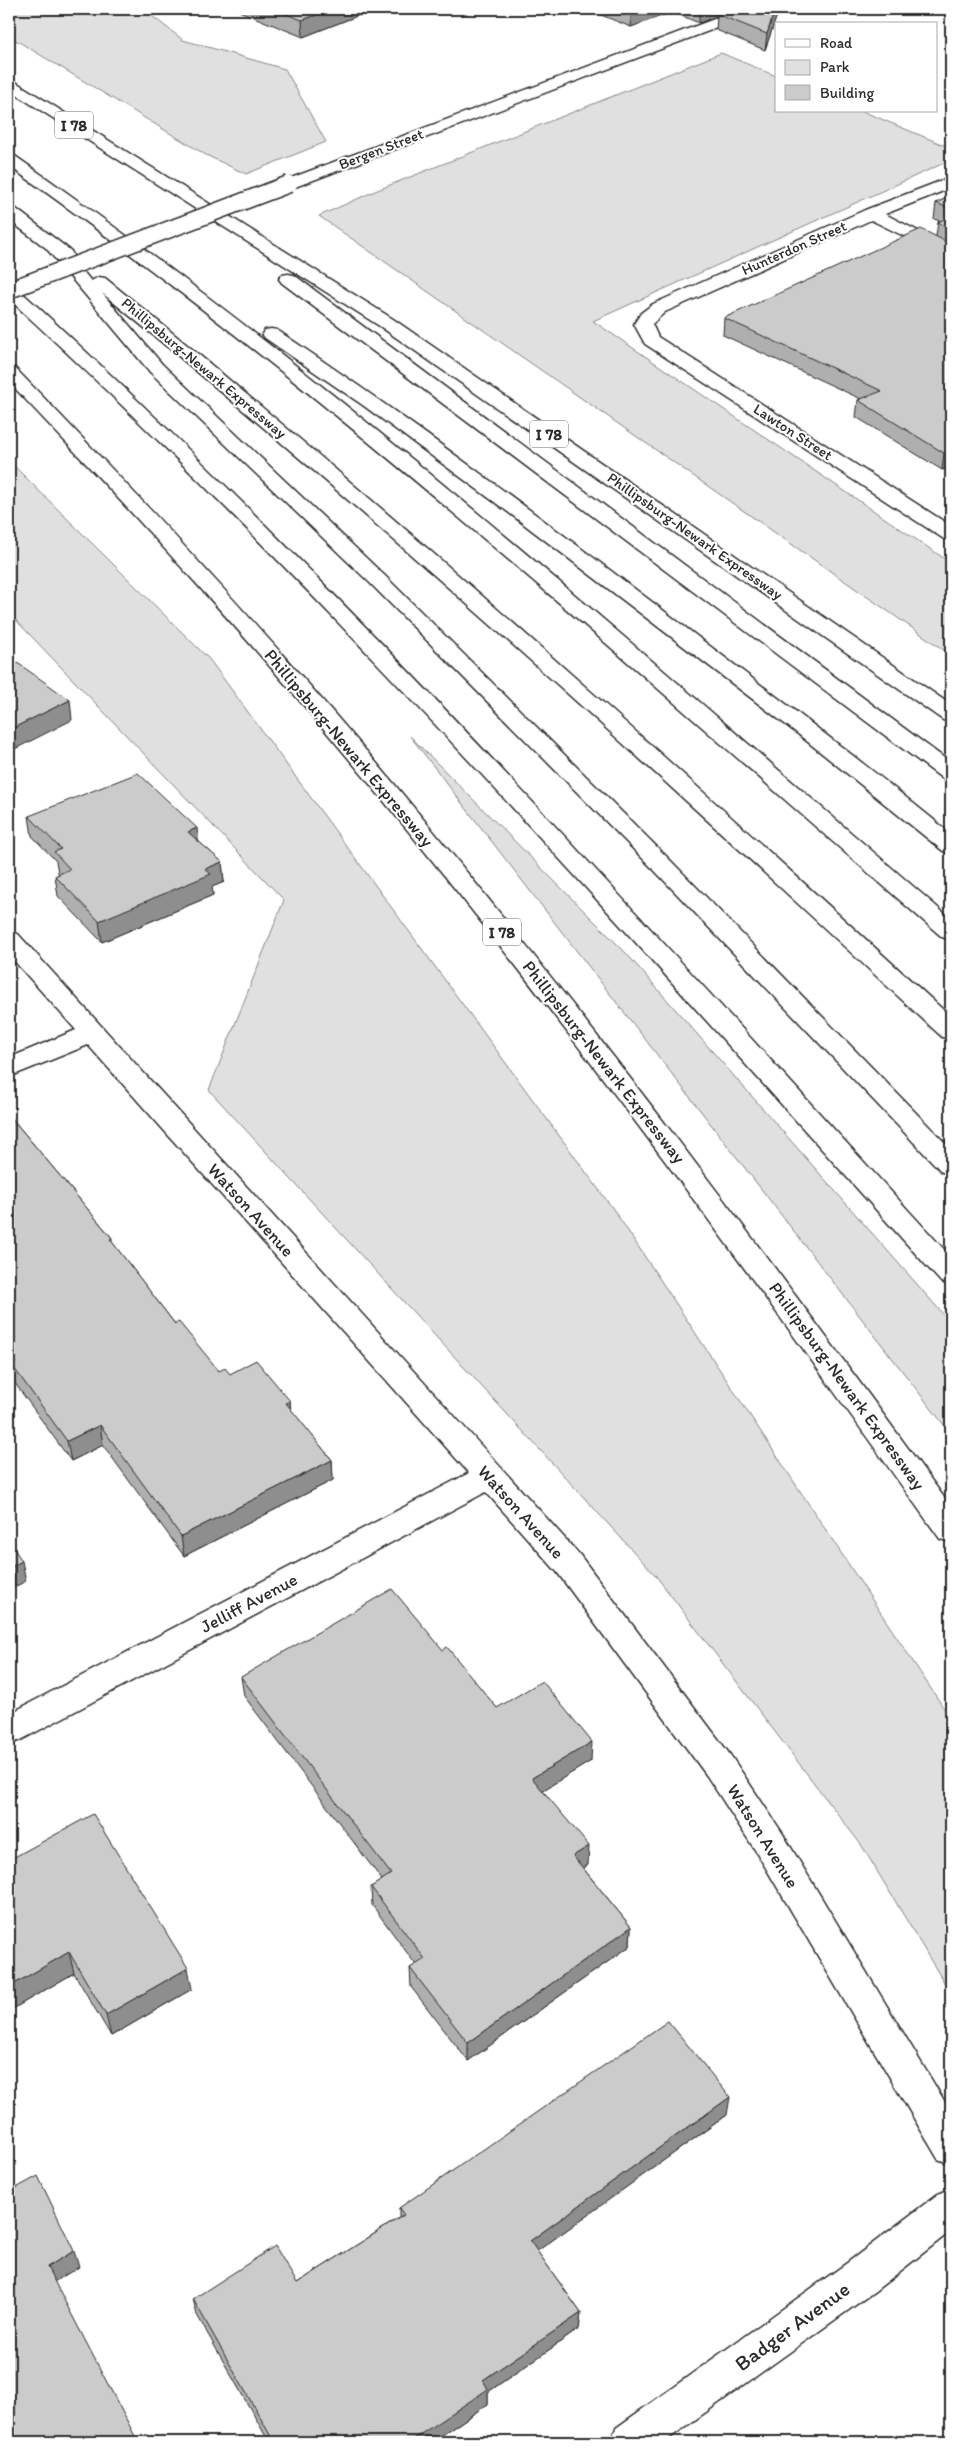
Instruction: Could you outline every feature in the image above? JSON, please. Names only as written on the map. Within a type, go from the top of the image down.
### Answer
[{"type":"main road","name":"Bergen Street","points":[[9,290],[754,9]]},
{"type":"main road","name":"Phillipsburg-Newark Expressway","points":[[9,84],[138,167],[309,272],[410,339],[951,715]]},
{"type":"main road","points":[[9,159],[93,218],[229,322],[387,449],[578,609],[951,932]]},
{"type":"main road","points":[[138,167],[951,774]]},
{"type":"main road","name":"Hunterdon Street","points":[[643,324],[648,316],[660,308],[871,214],[951,182]]},
{"type":"main road","points":[[53,190],[403,424],[869,779],[951,846]]},
{"type":"main road","name":"Phillipsburg-Newark Expressway","points":[[9,212],[173,341],[330,473],[616,725],[951,1031]]},
{"type":"main road","points":[[871,214],[951,254]]},
{"type":"main road","points":[[51,244],[156,368],[391,593],[670,874],[951,1165]]},
{"type":"main road","points":[[9,290],[79,354],[187,459],[480,757],[951,1274]]},
{"type":"main road","name":"Lawton Street","points":[[643,324],[651,340],[951,534]]},
{"type":"main road","name":"Phillipsburg-Newark Expressway","points":[[9,372],[95,461],[234,612],[313,702],[486,911],[642,1108],[818,1344],[951,1530]]},
{"type":"main road","name":"Watson Avenue","points":[[9,940],[568,1563],[719,1766],[768,1842],[951,2146]]},
{"type":"main road","points":[[9,1068],[93,1033]]},
{"type":"main road","name":"Jelliff Avenue","points":[[9,1730],[489,1476]]},
{"type":"main road","name":"Badger Avenue","points":[[630,2442],[861,2276],[951,2207]]},
{"type":"green space","points":[[9,9],[143,9],[183,40],[285,69],[326,142],[246,174],[206,155],[9,36]]},
{"type":"green space","points":[[721,53],[775,76],[775,112],[864,112],[951,148],[951,160],[593,321],[951,563],[951,655],[319,216],[375,191]]},
{"type":"green space","points":[[9,461],[209,659],[616,1213],[951,1719],[951,1994],[862,1846],[656,1576],[209,1090],[284,900],[9,613]]},
{"type":"green space","points":[[410,736],[625,952],[951,1323],[951,1434]]},
{"type":"building","points":[[273,9],[333,9],[302,20]]},
{"type":"building","points":[[731,9],[775,9],[767,34],[717,14]]},
{"type":"building","points":[[951,196],[951,209],[936,203]]},
{"type":"building","points":[[951,216],[951,229],[938,222]]},
{"type":"building","points":[[921,229],[951,244],[951,450],[944,453],[858,400],[882,391],[724,318]]},
{"type":"building","points":[[9,657],[70,700],[9,730]]},
{"type":"building","points":[[138,773],[197,828],[188,832],[222,862],[205,869],[211,874],[99,921],[55,876],[70,869],[54,852],[61,849],[29,816]]},
{"type":"building","points":[[9,1115],[112,1238],[110,1239],[175,1324],[179,1322],[219,1371],[225,1368],[230,1374],[256,1360],[290,1401],[286,1403],[332,1460],[181,1536],[100,1425],[67,1441],[9,1361]]},
{"type":"building","points":[[9,1541],[22,1561],[9,1568]]},
{"type":"building","points":[[392,1589],[443,1650],[447,1647],[497,1708],[542,1681],[592,1742],[532,1778],[589,1846],[573,1856],[631,1927],[468,2043],[410,1968],[425,1959],[371,1887],[391,1874],[241,1677]]},
{"type":"building","points":[[93,1814],[188,1968],[106,2015],[69,1952],[9,1987],[9,1860]]},
{"type":"building","points":[[668,2021],[730,2097],[530,2241],[581,2313],[483,2380],[488,2389],[409,2442],[274,2442],[193,2299],[275,2246],[297,2283],[404,2215],[399,2208]]},
{"type":"building","points":[[38,2176],[74,2251],[47,2267],[138,2442],[9,2442],[9,2192]]}]
